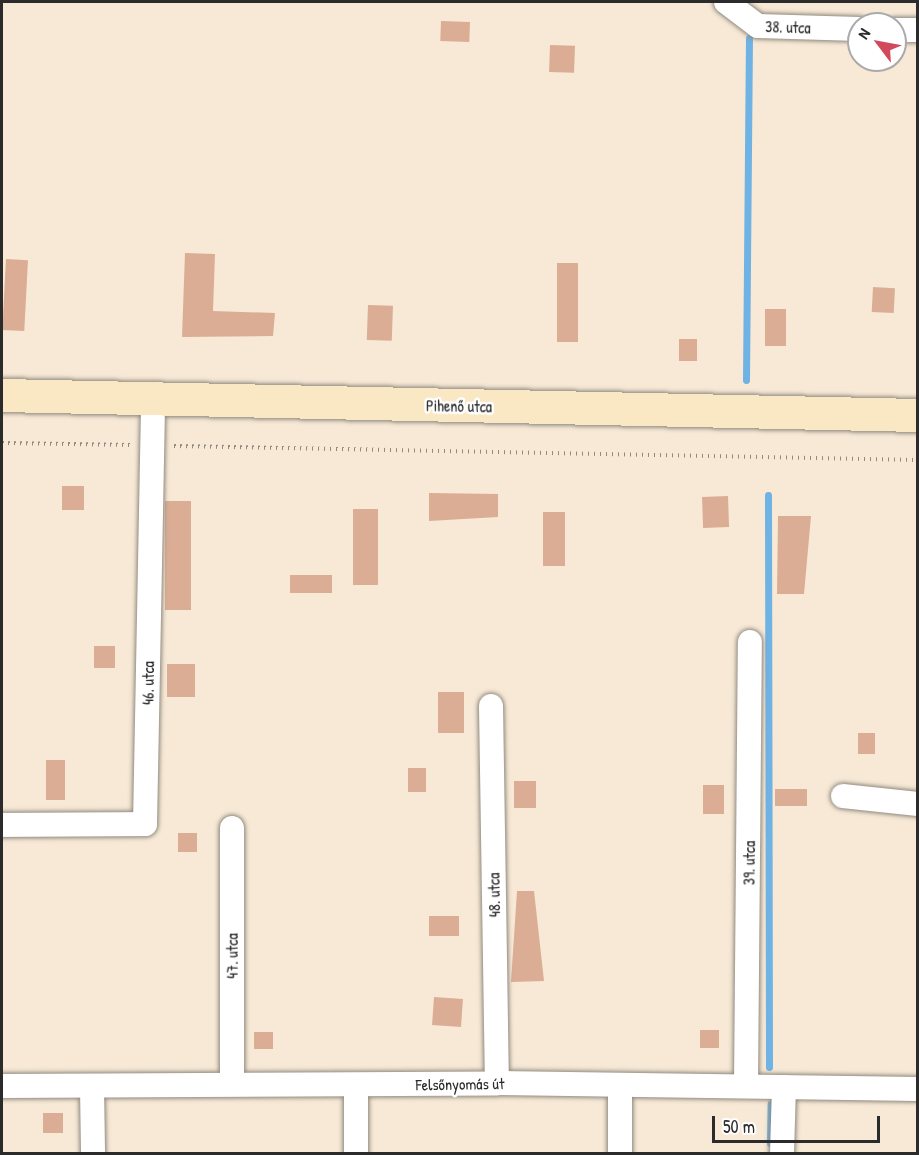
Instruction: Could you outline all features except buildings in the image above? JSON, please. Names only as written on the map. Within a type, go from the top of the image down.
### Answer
[{"type":"street","name":"38. utca","points":[[726,2],[759,26],[847,29]]},
{"type":"street","name":"Pihenő utca","points":[[2,395],[918,416]]},
{"type":"street","name":"46. utca","points":[[2,825],[145,824],[153,399]]},
{"type":"street","name":"39. utca","points":[[747,1084],[750,642]]},
{"type":"street","name":"48. utca","points":[[491,706],[496,1083]]},
{"type":"street","points":[[843,796],[918,804]]},
{"type":"street","name":"47. utca","points":[[232,828],[232,1083]]},
{"type":"street","name":"Felsőnyomás út","points":[[2,1086],[92,1087],[232,1083],[356,1086],[496,1083],[620,1087],[747,1084],[784,1088],[918,1089]]},
{"type":"street","points":[[356,1086],[356,1154]]},
{"type":"street","points":[[92,1087],[93,1154]]},
{"type":"street","points":[[620,1087],[620,1154]]},
{"type":"street","points":[[782,1154],[784,1088]]},
{"type":"path","points":[[2,443],[918,460]]},
{"type":"waterway","points":[[746,380],[749,38]]},
{"type":"waterway","points":[[768,495],[769,1067]]},
{"type":"waterway","points":[[770,1143],[771,1104]]}]
